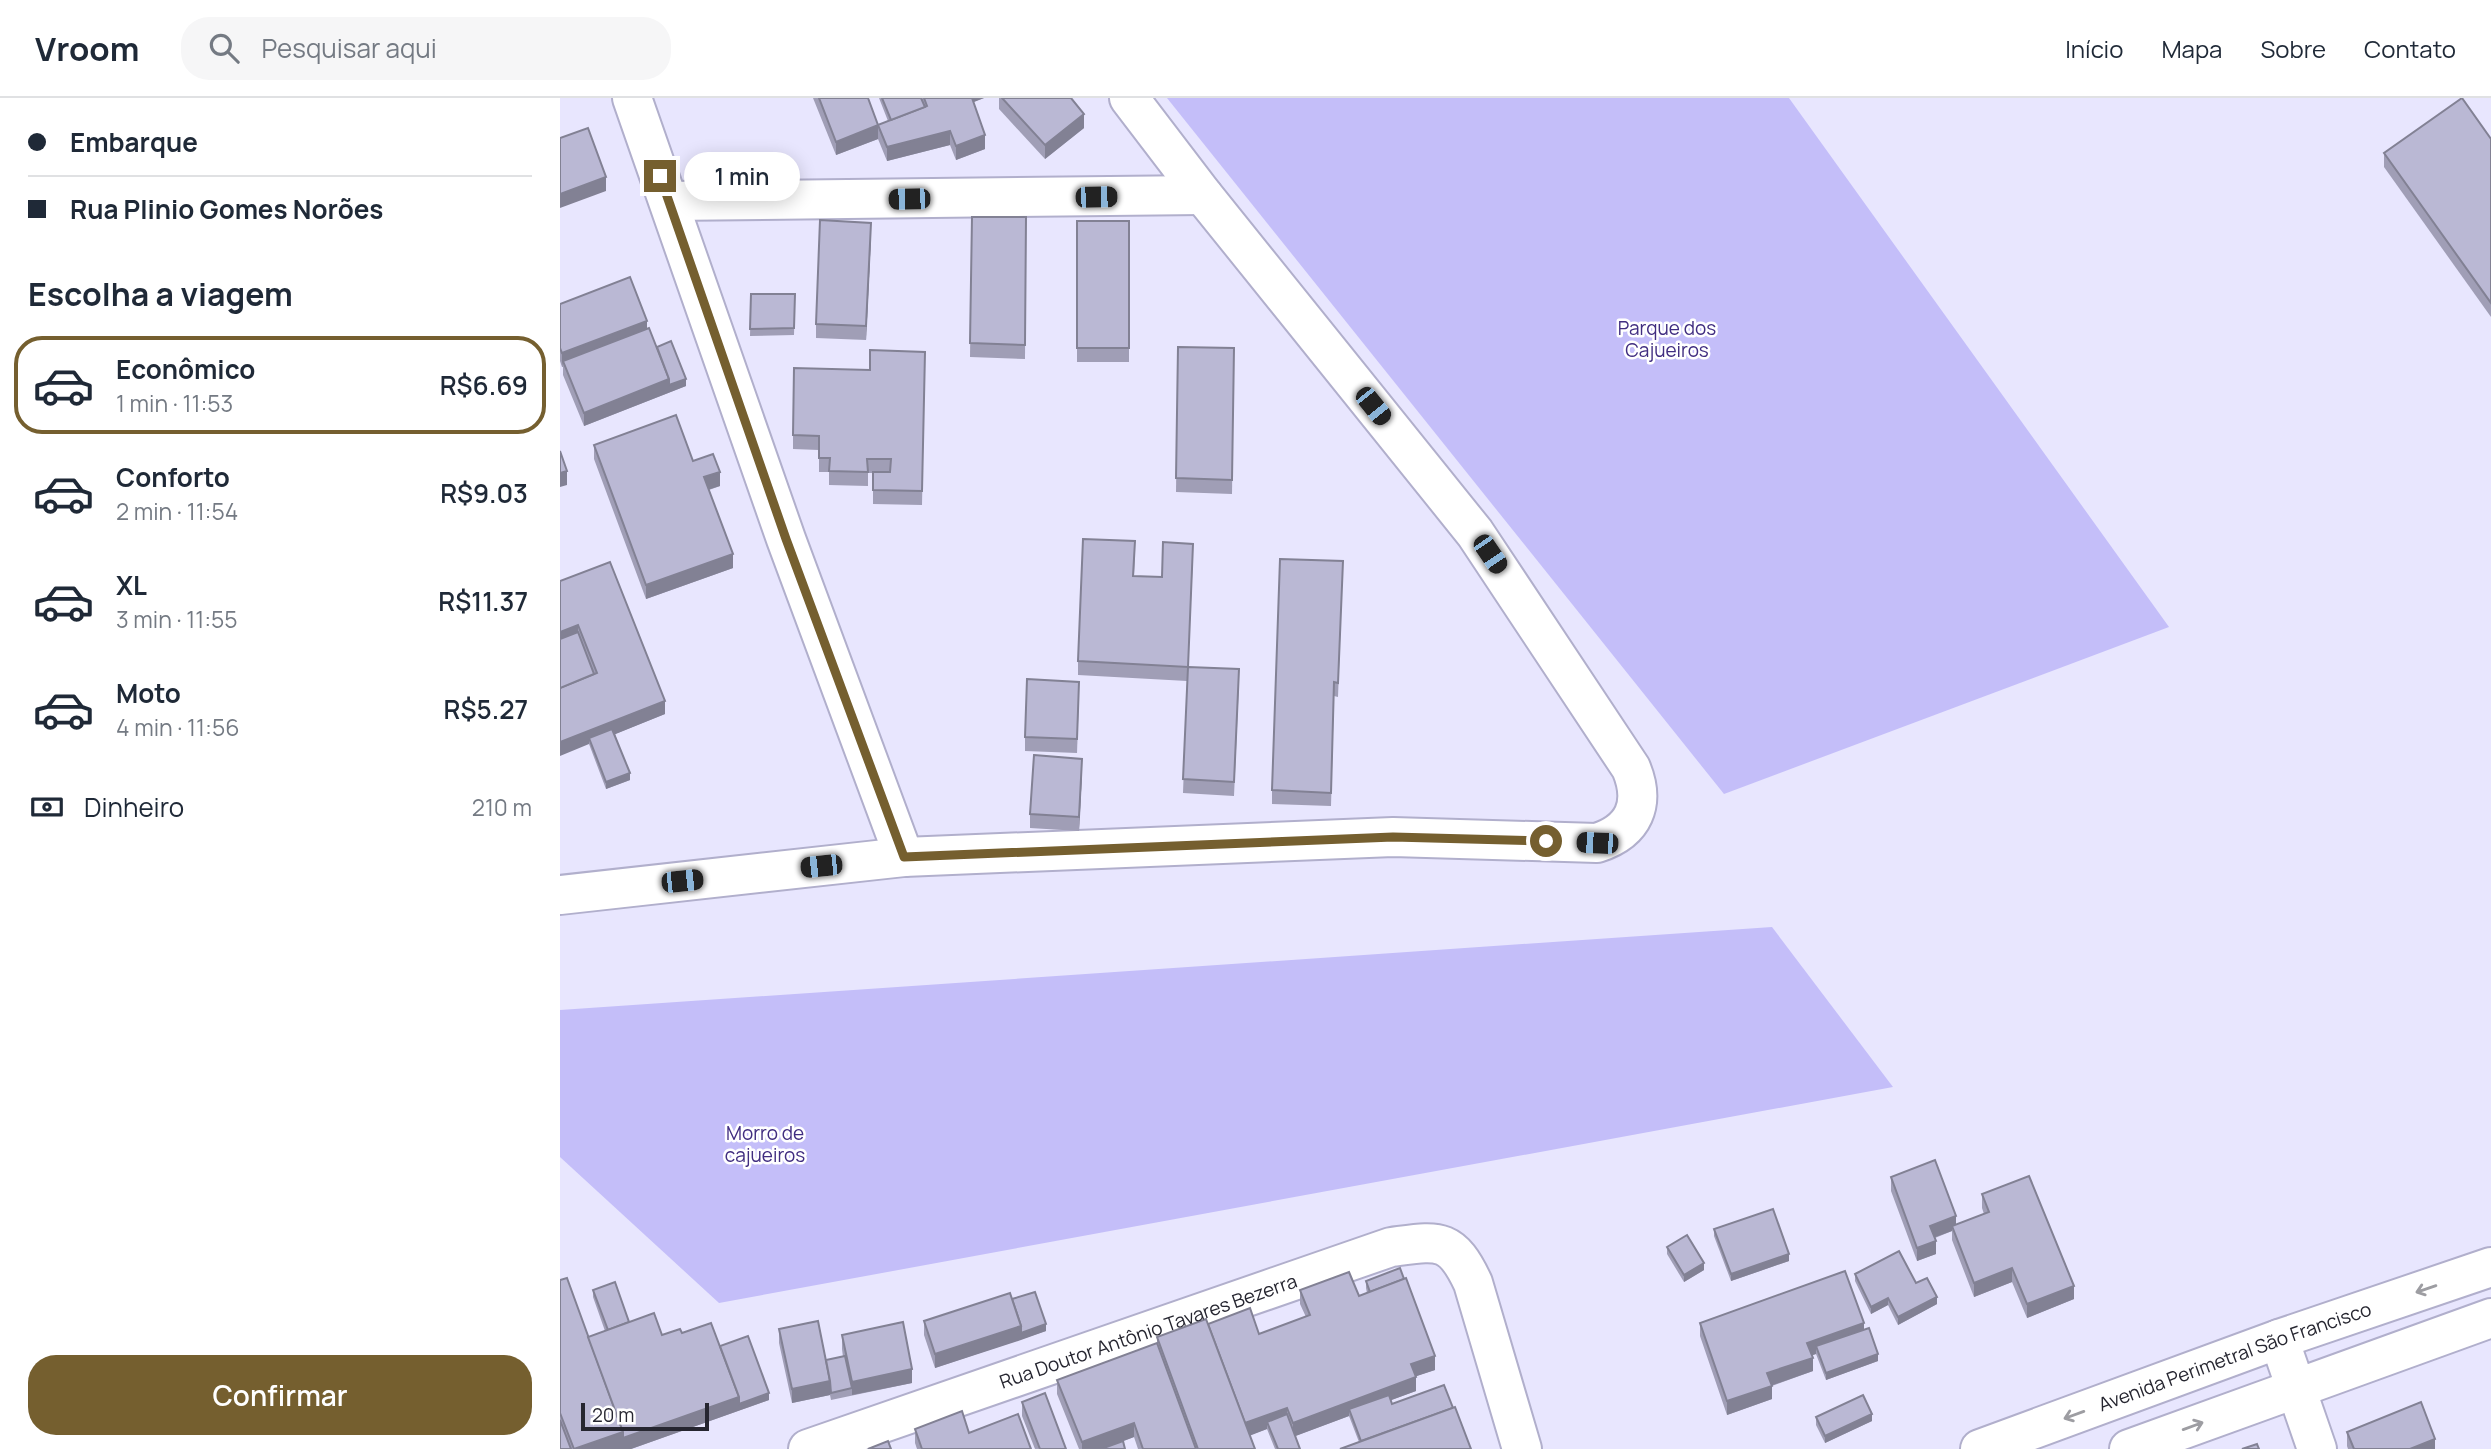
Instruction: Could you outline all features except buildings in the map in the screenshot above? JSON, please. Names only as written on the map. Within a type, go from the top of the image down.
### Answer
[{"type":"street","points":[[632,98],[786,539],[904,857]]},
{"type":"street","points":[[563,884],[904,857],[1393,837],[1597,843],[1611,838],[1629,822],[1636,810],[1638,797],[1637,781],[1631,768],[1475,533],[1203,195],[1129,98]]},
{"type":"street","points":[[669,201],[1203,195]]},
{"type":"street","name":"Rua Doutor Antônio Tavares Bezerra","points":[[808,1449],[1391,1247],[1434,1242],[1448,1247],[1463,1261],[1473,1283],[1522,1449]]},
{"type":"street","name":"Avenida Perimetral São Francisco","points":[[1980,1449],[2278,1339],[2491,1267]]},
{"type":"street","points":[[2129,1449],[2491,1318]]},
{"type":"street","points":[[2278,1339],[2317,1449]]},
{"type":"green space","name":"Parque dos Cajueiros","points":[[1167,98],[1789,98],[2169,627],[1724,794]]},
{"type":"green space","name":"Morro de cajueiros","points":[[1772,927],[1893,1087],[719,1303],[560,1157],[560,1010]]},
{"type":"route","points":[[660,176],[786,539],[904,857],[1393,837],[1546,841]]}]
